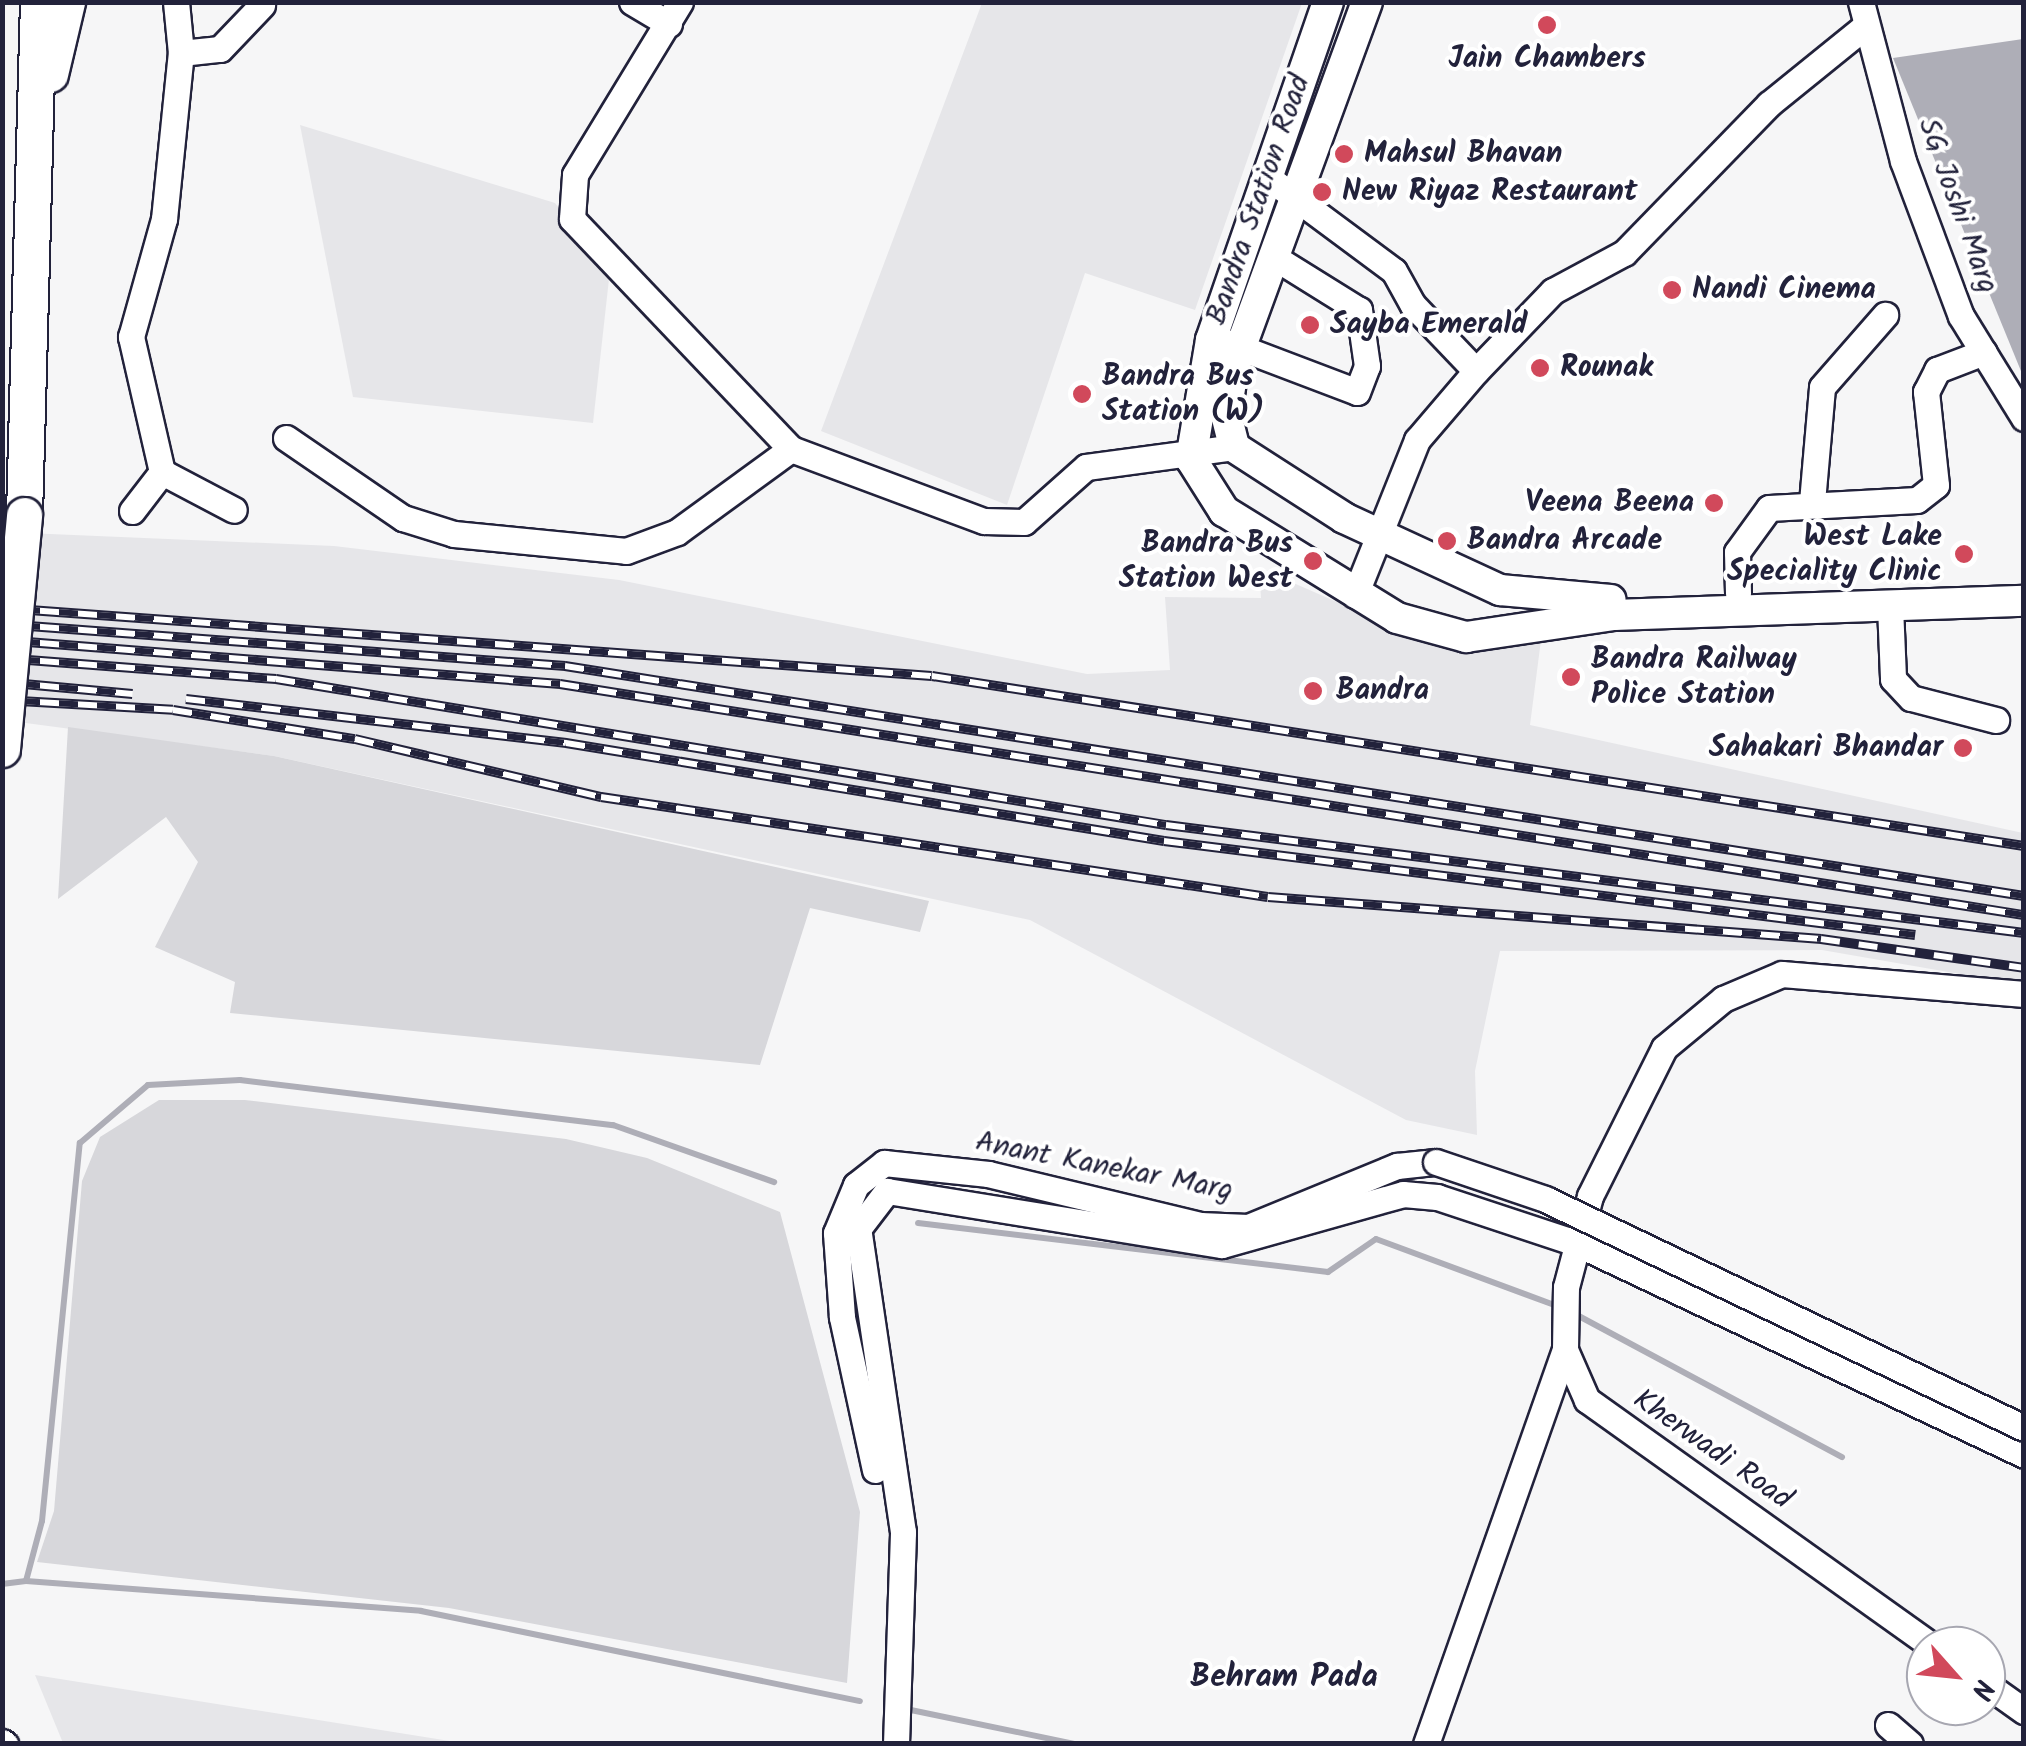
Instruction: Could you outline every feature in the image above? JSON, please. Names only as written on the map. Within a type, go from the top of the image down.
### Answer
[{"type":"highway","points":[[2,750],[24,515],[26,172],[38,2]]},
{"type":"highway","points":[[26,172],[67,2]]},
{"type":"main road","name":"Bandra Station Road","points":[[1191,460],[1211,340],[1328,2]]},
{"type":"main road","name":"Bandra Station Road","points":[[1234,446],[1226,414],[1244,344],[1367,2]]},
{"type":"main road","points":[[1234,446],[1376,533],[1540,599],[2024,587]]},
{"type":"main road","points":[[1191,460],[1207,491],[1249,532],[1355,595],[1466,637],[1614,615],[2024,601]]},
{"type":"street","points":[[176,2],[181,53],[157,265],[131,336],[162,472],[234,510]]},
{"type":"street","points":[[632,2],[674,13],[575,175],[572,219],[791,448],[984,521],[1024,522],[1086,466],[1191,460],[1234,446]]},
{"type":"street","points":[[181,53],[220,49],[262,5]]},
{"type":"street","points":[[1355,595],[1376,533],[1417,440],[1476,370],[1552,291],[1624,253],[1862,15]]},
{"type":"street","name":"SG Joshi Marg","points":[[1862,15],[1903,161],[1984,352],[2024,418]]},
{"type":"street","points":[[1266,176],[1300,197],[1394,272],[1413,306],[1476,370]]},
{"type":"street","points":[[1211,340],[1244,344],[1351,395],[1367,366],[1364,320],[1351,301],[1277,259]]},
{"type":"street","points":[[1812,502],[1822,387],[1885,315]]},
{"type":"street","points":[[1738,594],[1736,552],[1769,508],[1812,502],[1918,500],[1936,484],[1926,392],[1937,370],[1984,352]]},
{"type":"street","points":[[286,438],[403,518],[454,534],[626,552],[677,532],[791,448]]},
{"type":"street","points":[[132,512],[162,472]]},
{"type":"street","points":[[1890,606],[1892,679],[1924,704],[1996,720]]},
{"type":"street","name":"Kherwadi Road","points":[[1906,1627],[1587,1400],[1565,1350],[1576,1244],[1664,1048],[1724,999],[1782,974],[2024,994]]},
{"type":"street","name":"Anant Kanekar Marg","points":[[896,1744],[895,1598],[888,1531],[842,1318],[836,1233],[856,1184],[884,1163],[1248,1228],[1397,1166],[1436,1162],[1545,1199],[2024,1428]]},
{"type":"street","name":"Anant Kanekar Marg","points":[[877,1744],[903,1532],[858,1229],[887,1191],[1222,1245],[1403,1194],[1576,1244],[2024,1455]]},
{"type":"street","points":[[1426,1744],[1565,1350]]},
{"type":"street","points":[[1888,1724],[1910,1744]]},
{"type":"shaded area","points":[[982,3],[1302,3],[1195,310],[1085,273],[1007,505],[821,431]]},
{"type":"shaded area","points":[[2024,39],[2023,376],[1893,58]]},
{"type":"shaded area","points":[[300,125],[555,203],[610,270],[593,423],[353,397]]},
{"type":"shaded area","points":[[3,532],[334,546],[619,580],[1087,674],[1170,670],[1165,597],[1261,598],[1259,568],[1440,647],[1484,651],[1541,640],[1530,725],[2023,833],[2023,985],[1822,950],[1500,951],[1475,1071],[1477,1135],[1406,1120],[1030,920],[274,756],[3,720]]},
{"type":"shaded area","points":[[68,727],[274,756],[929,901],[920,932],[810,908],[760,1065],[230,1013],[235,982],[155,947],[198,862],[166,817],[58,899]]},
{"type":"shaded area","points":[[159,1100],[245,1100],[566,1139],[647,1158],[780,1212],[860,1512],[847,1683],[449,1608],[37,1562],[54,1511],[82,1181],[100,1137]]},
{"type":"shaded area","points":[[35,1675],[456,1742],[467,1743],[63,1743]]},
{"type":"waterway","points":[[2,1584],[26,1581],[42,1521],[80,1143],[148,1085],[240,1080],[613,1125],[774,1182]]},
{"type":"waterway","points":[[918,1223],[1328,1272],[1376,1239],[1552,1304]]},
{"type":"waterway","points":[[1575,1314],[1842,1457]]},
{"type":"waterway","points":[[26,1581],[421,1611],[860,1701]]},
{"type":"waterway","points":[[906,1709],[1075,1744]]},
{"type":"railway","points":[[2,608],[932,676],[2024,846]]},
{"type":"railway","points":[[2,624],[565,666],[2024,896]]},
{"type":"railway","points":[[2,640],[560,684],[2024,915]]},
{"type":"railway","points":[[2,658],[276,679],[1166,825],[2024,933]]},
{"type":"railway","points":[[2,682],[132,694]]},
{"type":"railway","points":[[186,699],[566,743],[1164,841],[1915,935]]},
{"type":"railway","points":[[2,700],[173,710],[355,739],[601,797],[1268,897],[1821,939],[2024,968]]},
{"type":"place","name":"Jain Chambers","points":[[1547,25]]},
{"type":"place","name":"Mahsul Bhavan","points":[[1344,154]]},
{"type":"place","name":"New Riyaz Restaurant","points":[[1322,192]]},
{"type":"place","name":"Nandi Cinema","points":[[1672,290]]},
{"type":"place","name":"Sayba Emerald","points":[[1310,325]]},
{"type":"place","name":"Rounak","points":[[1540,368]]},
{"type":"place","name":"Bandra Bus Station (W)","points":[[1082,394]]},
{"type":"place","name":"Veena Beena","points":[[1714,503]]},
{"type":"place","name":"Bandra Arcade","points":[[1447,541]]},
{"type":"place","name":"West Lake Speciality Clinic","points":[[1964,554]]},
{"type":"place","name":"Bandra Bus Station West","points":[[1313,561]]},
{"type":"place","name":"Bandra Railway Police Station","points":[[1571,677]]},
{"type":"place","name":"Bandra","points":[[1313,691]]},
{"type":"place","name":"Sahakari Bhandar","points":[[1963,748]]},
{"type":"district","name":"Behram Pada","points":[[1284,1678]]}]
